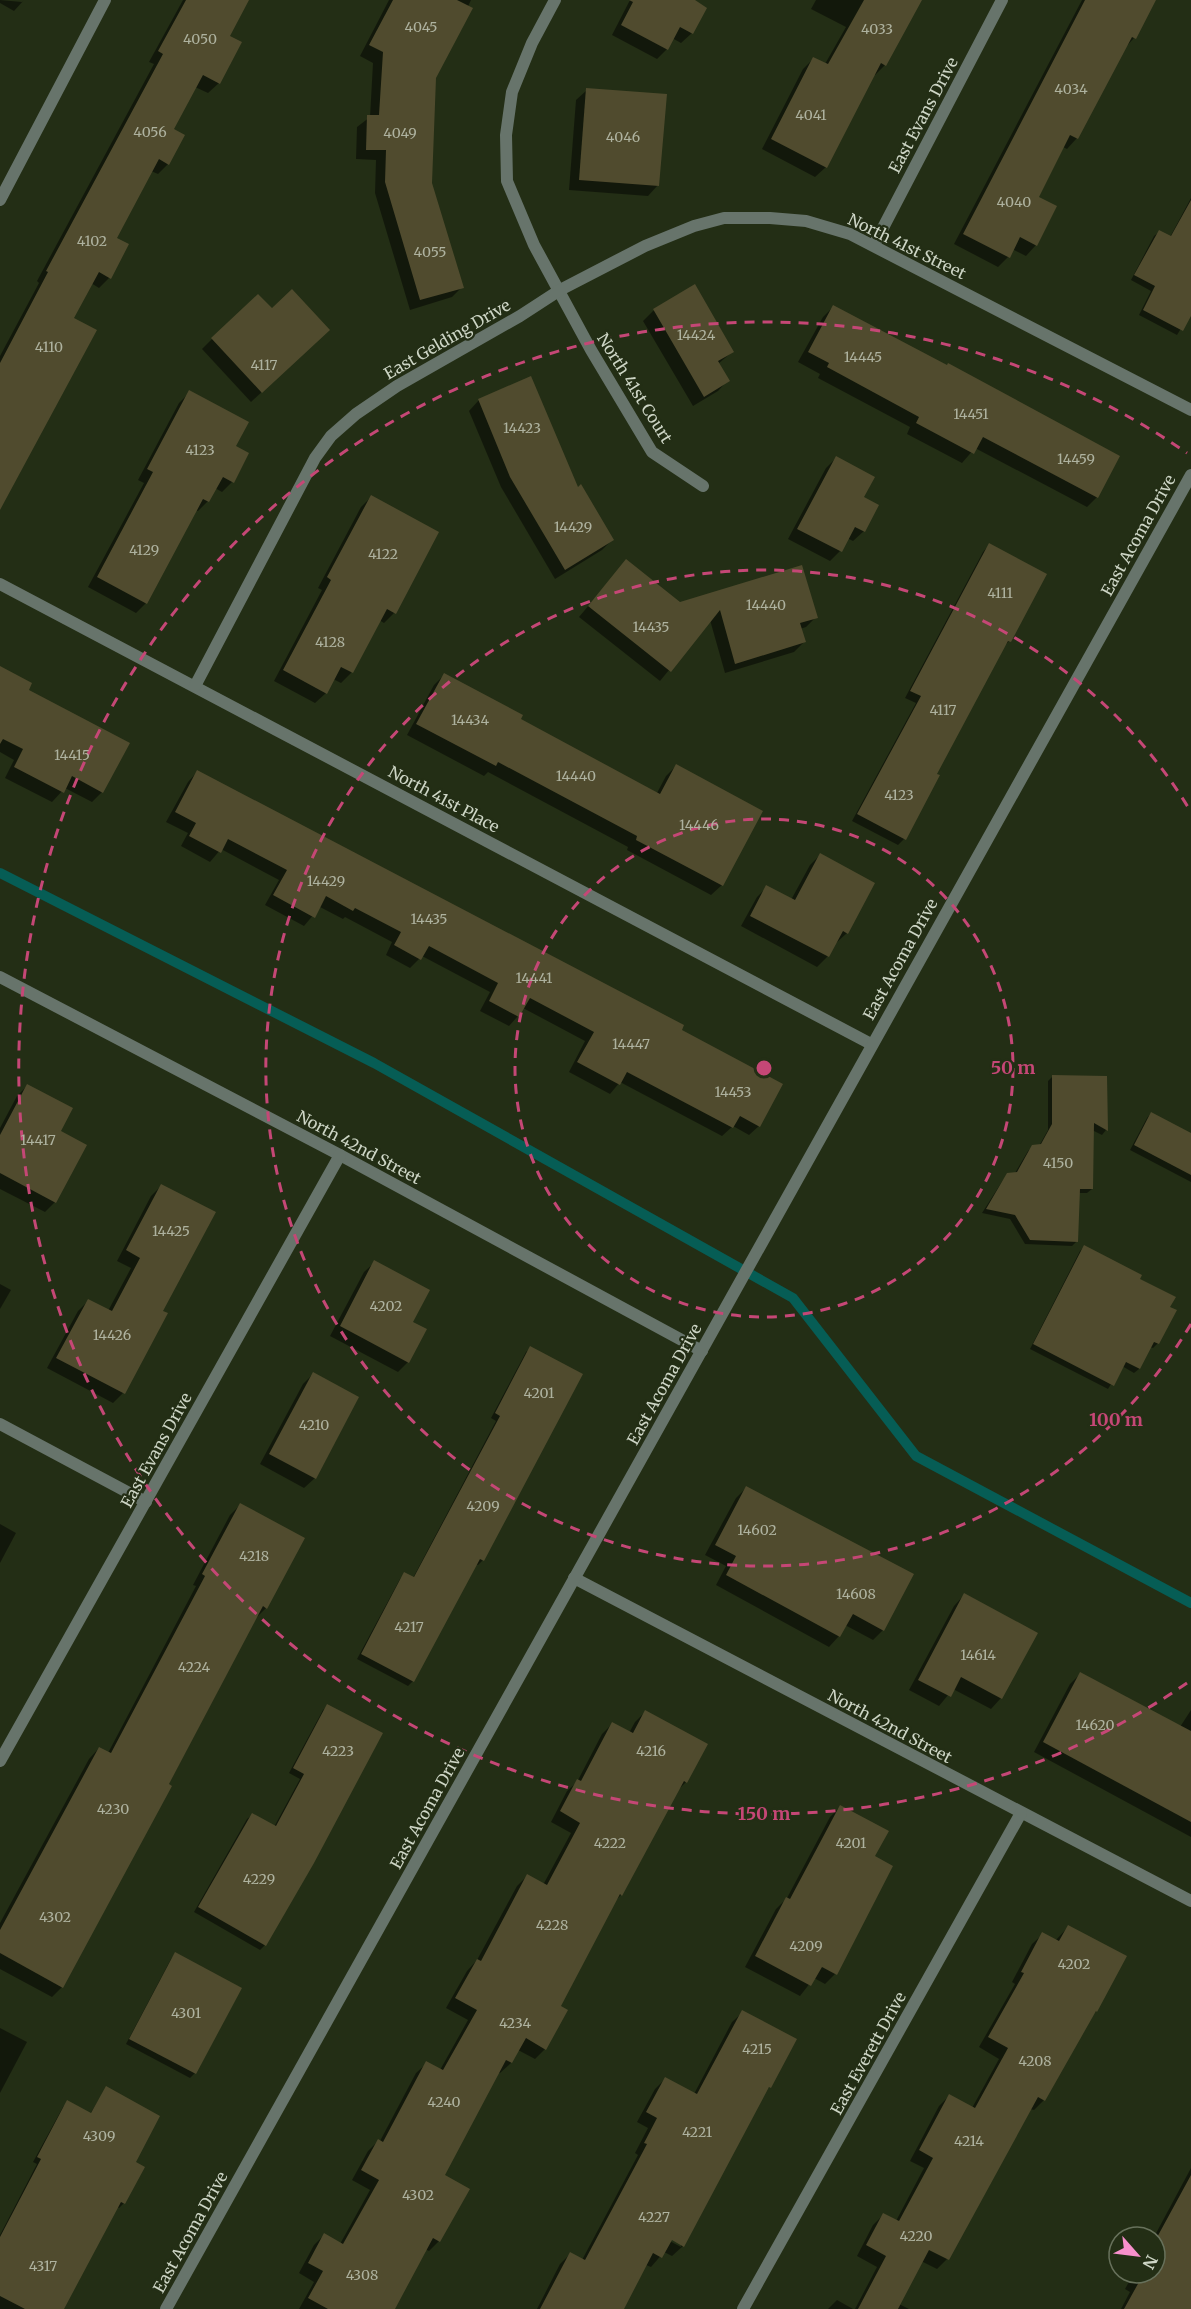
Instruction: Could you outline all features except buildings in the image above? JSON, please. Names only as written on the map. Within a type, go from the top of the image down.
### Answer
[{"type":"street","points":[[0,200],[105,0]]},
{"type":"street","points":[[555,0],[532,44],[512,92],[506,135],[507,182],[534,245],[560,290]]},
{"type":"street","name":"East Evans Drive","points":[[874,245],[1002,0]]},
{"type":"street","name":"North 41st Street","points":[[560,290],[645,246],[694,226],[724,218],[806,221],[850,234],[874,245],[1191,410]]},
{"type":"street","name":"North 41st Court","points":[[560,290],[591,350],[652,452],[703,486]]},
{"type":"street","name":"East Gelding Drive","points":[[195,686],[300,484],[331,436],[356,414],[397,386],[520,316],[560,290]]},
{"type":"street","name":"East Acoma Drive","points":[[166,2309],[1191,475]]},
{"type":"street","name":"North 41st Place","points":[[0,584],[871,1044]]},
{"type":"street","name":"North 42nd Street","points":[[0,977],[340,1155],[702,1351]]},
{"type":"street","name":"East Evans Drive","points":[[0,1761],[340,1155]]},
{"type":"street","points":[[0,1424],[146,1502]]},
{"type":"street","name":"North 42nd Street","points":[[574,1578],[1191,1901]]},
{"type":"street","name":"East Everett Drive","points":[[743,2309],[1021,1813]]},
{"type":"waterway","points":[[0,873],[374,1063],[793,1298],[916,1456],[1191,1603]]}]
